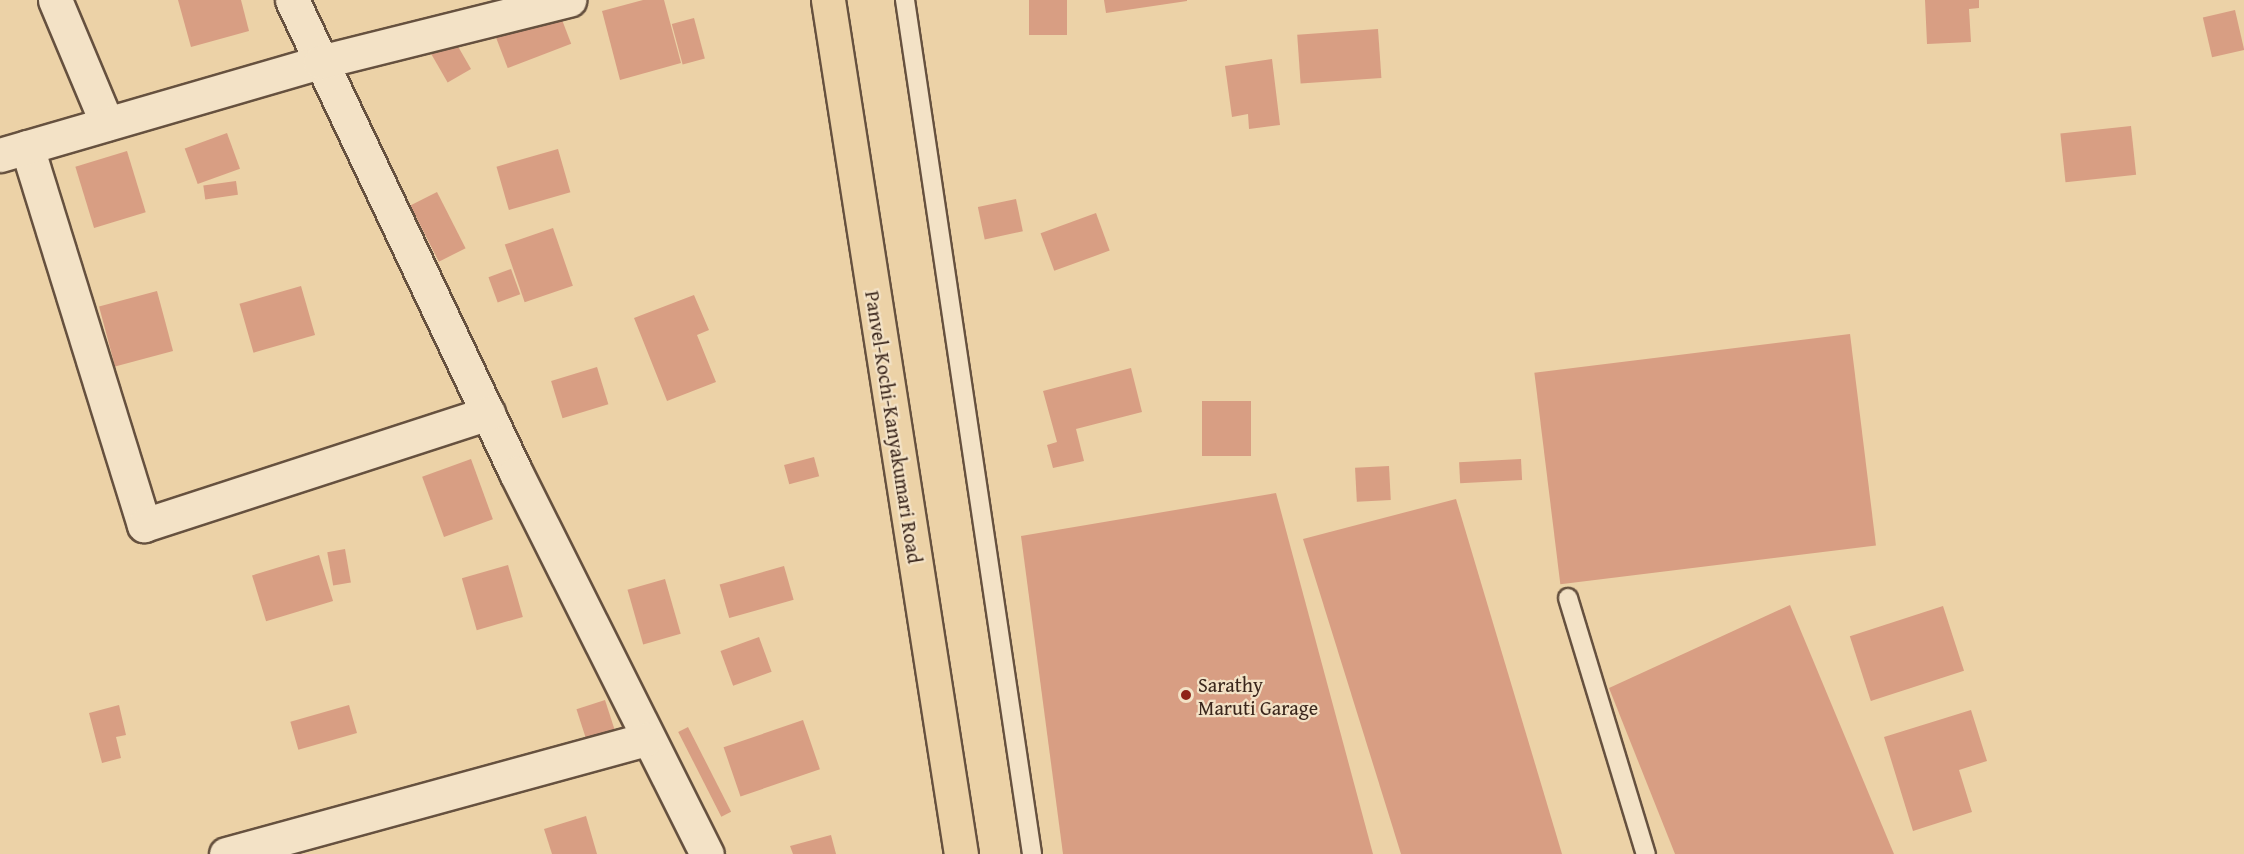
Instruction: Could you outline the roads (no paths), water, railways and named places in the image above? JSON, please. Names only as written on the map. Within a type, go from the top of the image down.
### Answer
[{"type":"highway","name":"Panvel-Kochi-Kanyakumari Road","points":[[828,0],[961,854]]},
{"type":"street","points":[[55,0],[108,124]]},
{"type":"street","points":[[292,0],[320,62],[404,226],[488,413],[646,739],[707,854]]},
{"type":"street","points":[[488,413],[144,525],[14,151],[320,62],[569,0]]},
{"type":"street","points":[[226,854],[646,739]]},
{"type":"lane","points":[[905,0],[1032,854]]},
{"type":"lane","points":[[1568,598],[1646,854]]},
{"type":"place","name":"Sarathy Maruti Garage","points":[[1186,695]]}]
